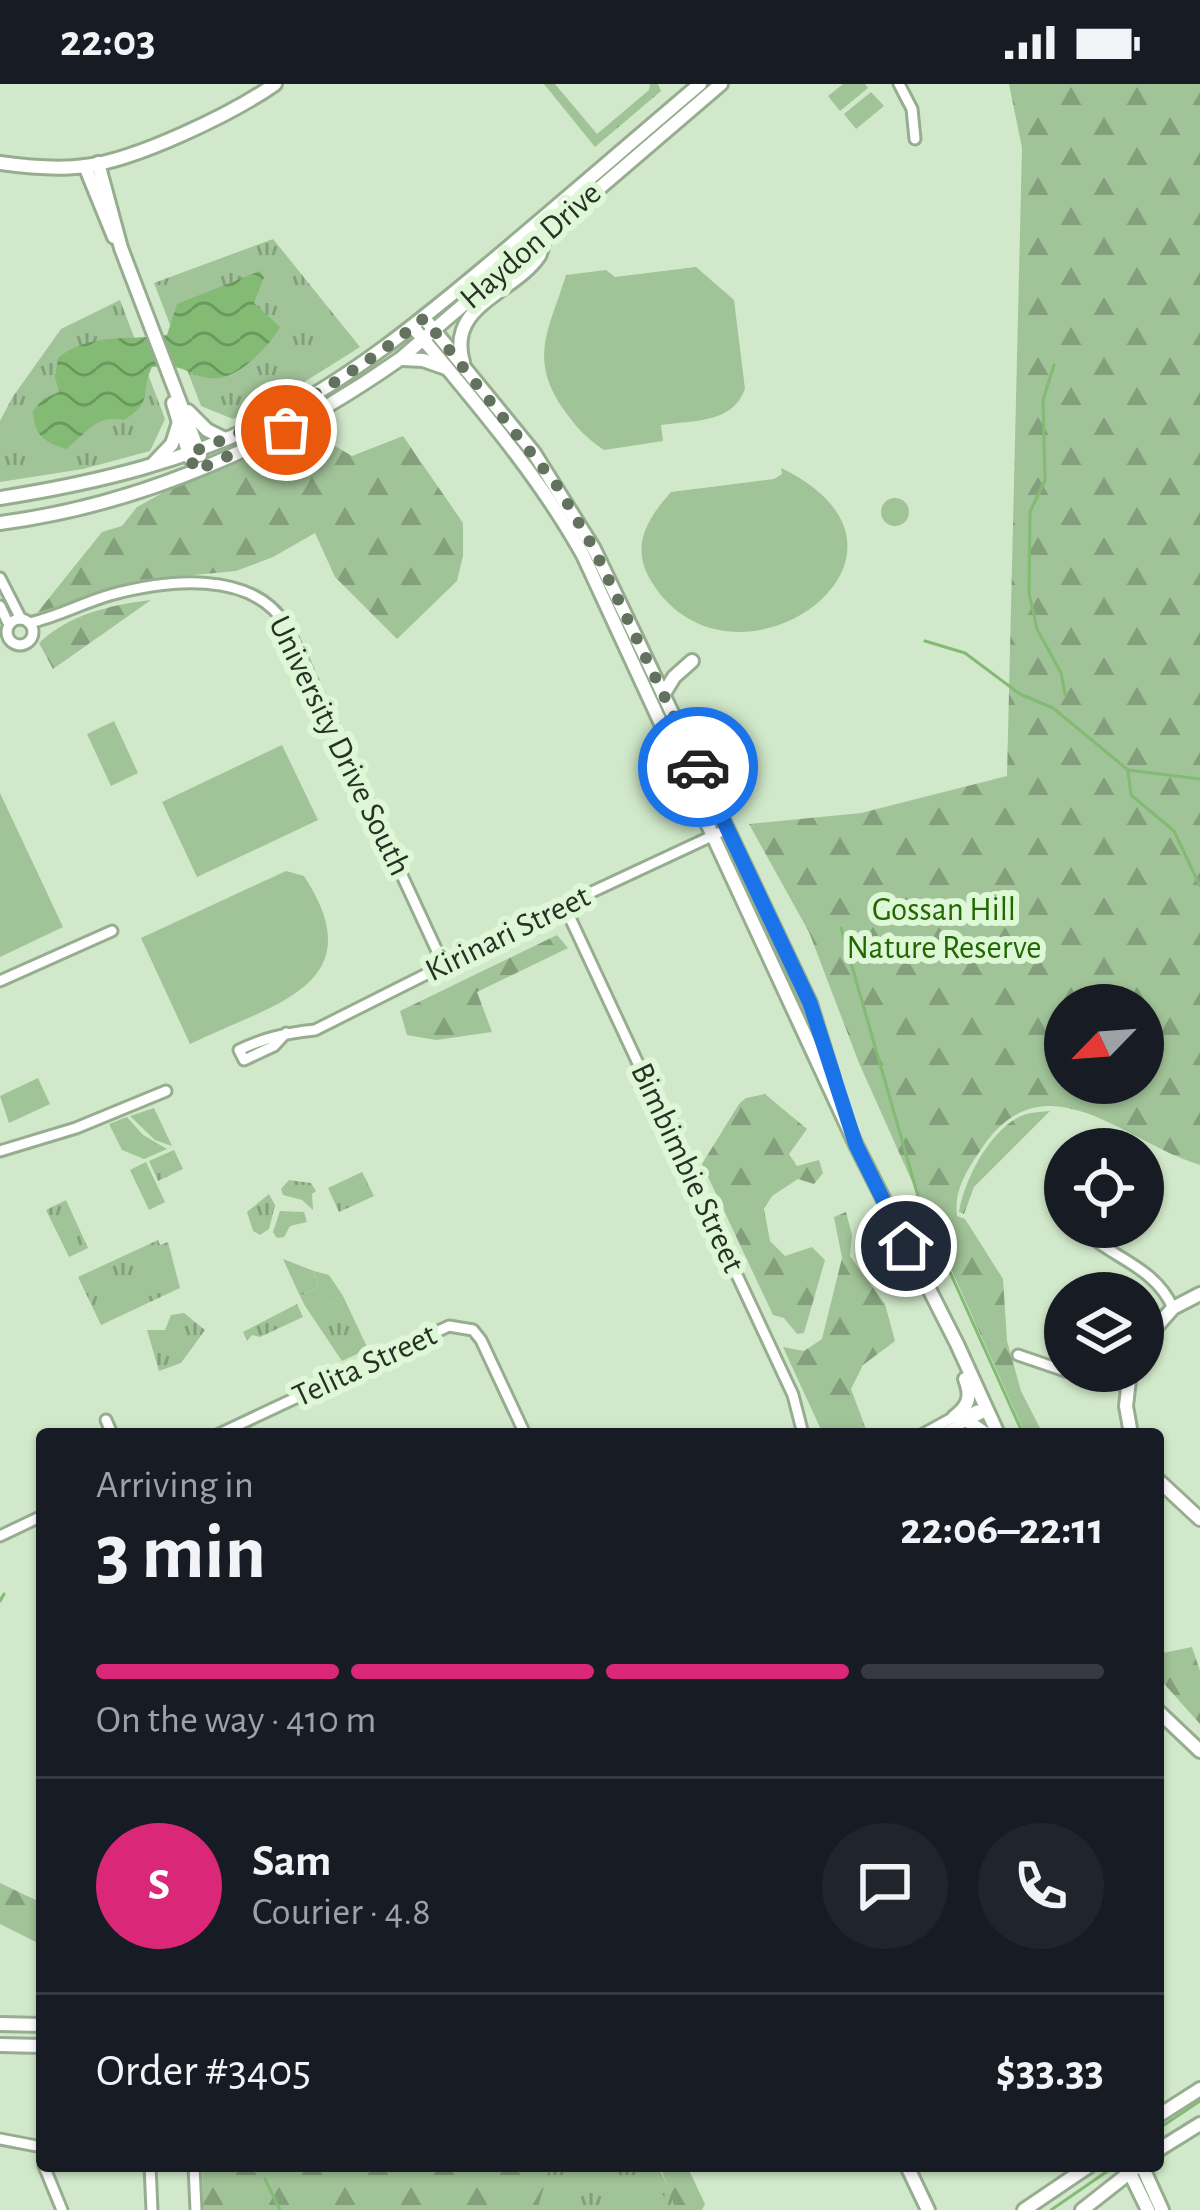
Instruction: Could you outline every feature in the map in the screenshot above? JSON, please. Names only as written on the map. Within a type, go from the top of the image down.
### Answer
[{"type":"street","points":[[0,163],[30,168],[91,165],[174,137],[275,84]]},
{"type":"street","name":"Haydon Drive","points":[[0,498],[66,488],[194,451],[277,416],[341,379],[419,322],[700,84]]},
{"type":"street","name":"Haydon Drive","points":[[3,525],[134,493],[200,469],[256,446],[346,397],[429,335],[722,84]]},
{"type":"street","points":[[898,84],[912,109],[915,139]]},
{"type":"street","points":[[91,165],[105,224],[121,248],[168,378],[198,423],[225,439]]},
{"type":"street","points":[[465,368],[460,342],[469,316],[539,256],[546,233]]},
{"type":"street","points":[[450,350],[452,333],[464,314],[506,278],[513,261]]},
{"type":"street","points":[[419,322],[448,369],[552,500],[591,572],[856,1145],[995,1428]]},
{"type":"street","points":[[429,335],[450,350],[558,487],[594,549],[810,1003],[856,1145]]},
{"type":"street","points":[[400,359],[423,360],[448,369]]},
{"type":"street","points":[[168,378],[178,422],[194,451]]},
{"type":"street","points":[[179,399],[200,469]]},
{"type":"street","points":[[153,464],[172,444],[178,422]]},
{"type":"street","points":[[0,578],[28,625],[26,644],[0,647]]},
{"type":"street","name":"University Drive South","points":[[28,625],[111,595],[172,585],[240,588],[272,606],[286,625],[444,966]]},
{"type":"street","points":[[0,606],[5,632],[15,644]]},
{"type":"street","points":[[5,632],[28,625]]},
{"type":"street","points":[[663,695],[692,661]]},
{"type":"street","name":"Kirinari Street","points":[[286,1034],[274,1046],[244,1060],[239,1050],[269,1036],[315,1030],[727,829]]},
{"type":"street","name":"Bimbimbie Street","points":[[564,905],[793,1395],[801,1428]]},
{"type":"street","points":[[0,981],[112,931]]},
{"type":"street","points":[[0,1137],[3,1150],[76,1128],[166,1091]]},
{"type":"street","points":[[1106,1248],[1142,1268],[1165,1289],[1173,1307]]},
{"type":"street","points":[[1164,1318],[1173,1307],[1200,1294]]},
{"type":"street","name":"Telita Street","points":[[232,1428],[449,1326],[473,1330],[482,1340],[522,1428]]},
{"type":"street","points":[[935,1428],[968,1404],[970,1395],[955,1356],[957,1344]]},
{"type":"street","points":[[1018,1355],[1044,1364]]},
{"type":"street","points":[[1129,1392],[1131,1428]]},
{"type":"street","points":[[954,1418],[987,1411]]},
{"type":"street","points":[[955,1428],[987,1411]]},
{"type":"street","points":[[106,1420],[109,1428]]},
{"type":"street","points":[[969,1422],[978,1428]]},
{"type":"street","points":[[1164,1486],[1200,1519]]},
{"type":"street","points":[[1164,1498],[1171,1492]]},
{"type":"street","points":[[0,1536],[36,1519]]},
{"type":"street","points":[[1164,1717],[1200,1751]]},
{"type":"street","points":[[2,2022],[36,2025]]},
{"type":"street","points":[[0,2045],[36,2046]]},
{"type":"street","points":[[1164,2112],[1200,2089]]},
{"type":"street","points":[[1164,2146],[1200,2124]]},
{"type":"street","points":[[1,2140],[36,2148]]},
{"type":"street","points":[[47,2172],[62,2210]]},
{"type":"street","points":[[150,2172],[152,2210]]},
{"type":"street","points":[[194,2172],[196,2210]]},
{"type":"street","points":[[915,2172],[932,2210]]},
{"type":"street","points":[[1024,2210],[1080,2172]]},
{"type":"street","points":[[1082,2210],[1129,2172]]},
{"type":"street","points":[[1135,2172],[1148,2210]]},
{"type":"street","points":[[1137,2172],[1162,2210]]},
{"type":"green space","points":[[544,84],[555,84],[597,134],[649,90],[650,84],[658,84],[661,91],[595,147]]},
{"type":"green space","points":[[843,84],[868,88],[840,111],[828,96]]},
{"type":"green space","name":"Gossan Hill Nature Reserve","points":[[1009,84],[1200,84],[1200,1165],[1164,1150],[1164,1128],[1120,1128],[1059,1106],[1032,1108],[1006,1121],[967,1172],[957,1216],[965,1219],[1003,1279],[1007,1341],[1021,1391],[1040,1428],[1022,1428],[859,1063],[809,932],[749,824],[861,813],[1007,776],[1022,148]]},
{"type":"green space","points":[[871,92],[884,106],[856,129],[844,114]]},
{"type":"green space","points":[[273,239],[360,347],[233,419],[201,406],[154,283]]},
{"type":"green space","points":[[696,267],[734,300],[745,389],[731,409],[721,414],[661,425],[663,441],[604,450],[568,416],[547,375],[548,328],[566,275],[606,270],[615,277]]},
{"type":"green space","points":[[120,300],[165,419],[150,451],[83,469],[0,482],[0,421],[12,398],[61,329]]},
{"type":"green space","points":[[403,436],[463,523],[463,556],[457,581],[397,639],[335,577],[315,533],[236,571],[140,580],[37,613],[102,532],[122,526],[137,507],[175,486],[259,453],[274,470],[330,443],[352,456]]},
{"type":"green space","points":[[781,468],[830,503],[847,541],[839,577],[813,607],[775,626],[731,632],[687,618],[651,581],[645,568],[644,533],[655,512],[671,492],[774,479],[782,474]]},
{"type":"green space","points":[[895,498],[905,502],[909,512],[905,522],[895,526],[885,522],[881,512],[885,502]]},
{"type":"green space","points":[[151,600],[53,669],[39,643],[91,612]]},
{"type":"green space","points":[[114,721],[138,773],[111,786],[87,734]]},
{"type":"green space","points":[[282,745],[318,820],[197,877],[162,802]]},
{"type":"green space","points":[[0,793],[63,927],[0,957]]},
{"type":"green space","points":[[286,871],[304,876],[323,913],[328,943],[321,967],[281,1002],[190,1044],[141,938]]},
{"type":"green space","points":[[557,935],[568,948],[477,992],[492,1032],[436,1040],[407,1035],[400,1011]]},
{"type":"green space","points":[[38,1078],[50,1104],[9,1123],[0,1096]]},
{"type":"green space","points":[[765,1094],[807,1129],[789,1154],[797,1166],[819,1160],[823,1173],[814,1184],[798,1179],[772,1196],[764,1209],[770,1241],[785,1256],[812,1247],[825,1260],[804,1333],[797,1334],[784,1318],[773,1315],[702,1164],[739,1104]]},
{"type":"green space","points":[[154,1108],[172,1146],[155,1140],[130,1116]]},
{"type":"green space","points":[[1050,1111],[974,1187],[964,1214],[959,1212],[973,1171],[999,1132],[1024,1115]]},
{"type":"green space","points":[[127,1117],[143,1135],[167,1149],[144,1159],[122,1150],[109,1124]]},
{"type":"green space","points":[[174,1150],[183,1169],[158,1181],[149,1161]]},
{"type":"green space","points":[[146,1162],[165,1202],[149,1210],[130,1170]]},
{"type":"green space","points":[[362,1172],[374,1196],[339,1212],[328,1188]]},
{"type":"green space","points":[[289,1180],[311,1183],[316,1191],[313,1210],[302,1200],[283,1195],[281,1189]]},
{"type":"green space","points":[[269,1194],[275,1205],[269,1229],[260,1235],[253,1231],[247,1212]]},
{"type":"green space","points":[[66,1200],[88,1248],[69,1257],[46,1210]]},
{"type":"green space","points":[[280,1211],[304,1212],[307,1222],[290,1226],[284,1237],[277,1238],[273,1232]]},
{"type":"green space","points":[[846,1212],[852,1235],[850,1256],[885,1304],[895,1341],[863,1365],[851,1389],[866,1428],[820,1428],[783,1347],[804,1351],[822,1339],[842,1258],[834,1217]]},
{"type":"green space","points":[[158,1240],[160,1245],[168,1242],[180,1288],[101,1325],[78,1277]]},
{"type":"green space","points":[[283,1259],[314,1271],[318,1287],[300,1296]]},
{"type":"green space","points":[[314,1271],[329,1275],[343,1296],[327,1306],[305,1306],[300,1296],[318,1287]]},
{"type":"green space","points":[[343,1296],[368,1349],[342,1361],[305,1306],[327,1306]]},
{"type":"green space","points":[[297,1304],[303,1317],[247,1341],[243,1332]]},
{"type":"green space","points":[[184,1313],[205,1330],[181,1363],[159,1371],[147,1330],[165,1330],[171,1315]]},
{"type":"green space","points":[[1192,1647],[1200,1671],[1200,1724],[1164,1684],[1164,1653]]},
{"type":"green space","points":[[0,1883],[36,1900],[36,1942],[0,1924]]},
{"type":"green space","points":[[202,2172],[548,2172],[537,2210],[203,2210]]},
{"type":"green space","points":[[209,2172],[661,2172],[679,2210],[212,2210]]},
{"type":"green space","points":[[662,2172],[690,2172],[705,2204],[702,2210],[676,2210]]},
{"type":"green space","points":[[659,2186],[670,2210],[623,2210],[621,2204]]},
{"type":"water","points":[[260,271],[264,277],[254,303],[280,327],[240,369],[209,378],[179,368],[152,367],[143,402],[124,420],[98,422],[66,449],[38,432],[33,411],[43,399],[59,392],[58,358],[96,341],[167,335],[177,304]]},
{"type":"waterway","points":[[1054,365],[1043,400],[1045,480],[1030,512],[1029,593],[1037,629],[1061,673],[1065,694]]},
{"type":"waterway","points":[[925,641],[965,653],[1020,694],[1053,708],[1128,770],[1200,779]]},
{"type":"waterway","points":[[1128,771],[1131,795],[1174,831],[1200,886]]},
{"type":"waterway","points":[[841,928],[922,1210],[1020,1428]]},
{"type":"waterway","points":[[0,1601],[4,1594]]},
{"type":"waterway","points":[[1164,2125],[1200,2101]]},
{"type":"waterway","points":[[1051,2210],[1106,2172]]},
{"type":"waterway","points":[[265,2179],[280,2210]]},
{"type":"way so far","points":[[286,430],[195,471],[189,453],[277,416],[341,379],[424,318],[558,487],[594,549],[698,767]]},
{"type":"route","points":[[698,767],[810,1003],[856,1145],[906,1246]]}]
